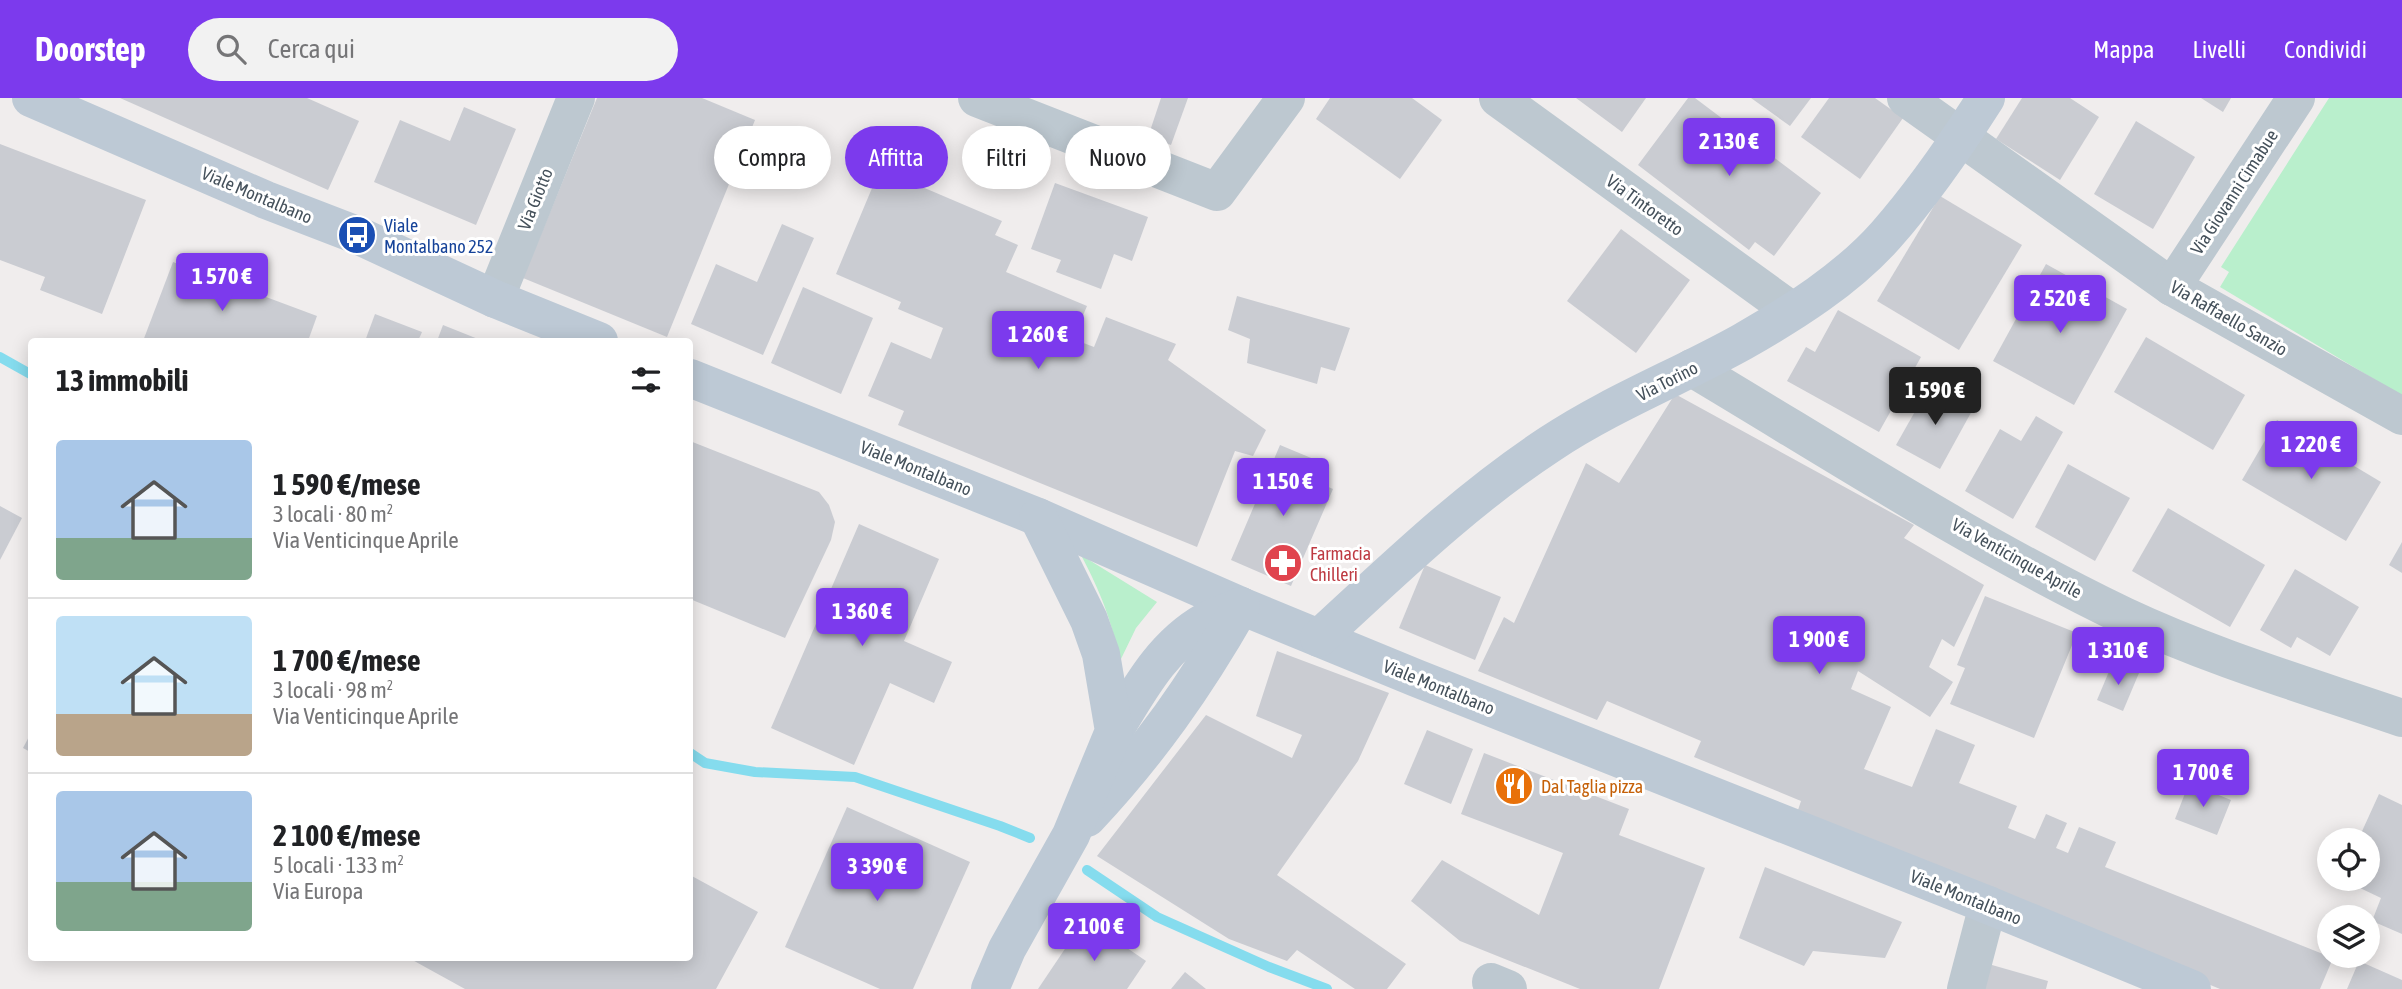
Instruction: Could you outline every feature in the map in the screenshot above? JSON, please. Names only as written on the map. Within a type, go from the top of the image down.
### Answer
[{"type":"main road","name":"Viale Montalbano","points":[[32,98],[266,200],[356,235],[495,299],[592,338]]},
{"type":"main road","name":"Via Torino","points":[[1319,638],[1469,503],[1550,443],[1793,311],[1857,264],[1886,235],[1960,138],[1986,98]]},
{"type":"main road","name":"Viale Montalbano","points":[[693,378],[1038,517],[1319,638],[2192,989]]},
{"type":"main road","points":[[1038,517],[1093,631],[1108,688],[1114,732]]},
{"type":"main road","points":[[990,989],[1007,949],[1071,835],[1114,732],[1155,665],[1182,638],[1206,621],[1241,606]]},
{"type":"main road","points":[[1071,835],[1124,778],[1161,732],[1202,674],[1241,606]]},
{"type":"street","name":"Via Giotto","points":[[495,299],[576,98]]},
{"type":"street","points":[[977,98],[1217,191],[1286,98]]},
{"type":"street","name":"Via Tintoretto","points":[[1498,98],[1793,311]]},
{"type":"street","name":"Via Raffaello Sanzio","points":[[1906,98],[2172,287],[2402,416]]},
{"type":"street","name":"Via Giovanni Cimabue","points":[[2172,287],[2296,98]]},
{"type":"street","name":"Via Venticinque Aprile","points":[[1692,368],[2034,569],[2124,616],[2188,644],[2402,718]]},
{"type":"street","points":[[1966,989],[1988,905]]},
{"type":"green space","points":[[2329,98],[2402,98],[2402,396],[2220,287],[2229,272],[2221,267]]},
{"type":"green space","points":[[1081,555],[1157,602],[1136,628],[1120,661],[1105,607]]},
{"type":"building","points":[[120,98],[307,98],[359,121],[328,190]]},
{"type":"building","points":[[597,98],[702,98],[755,120],[753,126],[714,126],[714,189],[727,189],[667,337],[523,278]]},
{"type":"building","points":[[1161,98],[1188,98],[1171,145],[1171,126],[1152,126]]},
{"type":"building","points":[[1330,98],[1412,98],[1442,120],[1400,179],[1316,119]]},
{"type":"building","points":[[1576,98],[1646,98],[1622,132]]},
{"type":"building","points":[[1688,98],[1695,98],[1821,193],[1774,256],[1755,242],[1749,250],[1638,165]]},
{"type":"building","points":[[1751,98],[1811,98],[1790,126]]},
{"type":"building","points":[[1829,98],[1875,98],[1903,118],[1860,179],[1801,137]]},
{"type":"building","points":[[2022,98],[2070,98],[2099,117],[2060,180],[1996,139]]},
{"type":"building","points":[[2201,98],[2231,98],[2223,112]]},
{"type":"building","points":[[464,107],[516,129],[476,225],[374,182],[400,120],[450,141]]},
{"type":"building","points":[[2136,121],[2195,157],[2153,229],[2094,194]]},
{"type":"building","points":[[0,144],[146,200],[102,314],[40,290],[45,277],[0,260]]},
{"type":"building","points":[[1055,183],[1065,189],[1148,217],[1132,261],[1114,254],[1101,289],[1056,272],[1061,260],[1031,249]]},
{"type":"building","points":[[872,189],[927,189],[1002,221],[995,235],[1018,245],[1006,272],[1087,306],[1073,339],[1094,347],[1106,317],[1176,344],[1168,360],[1266,430],[1253,456],[1235,451],[1197,547],[898,425],[904,411],[868,396],[891,342],[931,359],[943,328],[898,309],[901,302],[836,274]]},
{"type":"building","points":[[1940,196],[2022,245],[1959,350],[1877,301]]},
{"type":"building","points":[[782,224],[814,238],[763,355],[691,324],[716,264],[757,282]]},
{"type":"building","points":[[1621,229],[1690,280],[1636,353],[1567,301]]},
{"type":"building","points":[[173,262],[317,316],[309,338],[144,338]]},
{"type":"building","points":[[2046,264],[2127,309],[2074,405],[1993,361]]},
{"type":"building","points":[[803,287],[873,318],[841,394],[771,363]]},
{"type":"building","points":[[1237,296],[1350,328],[1335,371],[1321,367],[1317,384],[1247,363],[1250,339],[1228,330]]},
{"type":"building","points":[[1838,310],[1921,357],[1879,432],[1787,381],[1806,347],[1815,352]]},
{"type":"building","points":[[375,314],[422,332],[419,338],[366,338]]},
{"type":"building","points":[[443,325],[476,338],[438,338]]},
{"type":"building","points":[[2146,337],[2245,395],[2213,450],[2114,392]]},
{"type":"building","points":[[1930,385],[1973,409],[1940,469],[1896,445]]},
{"type":"building","points":[[1675,394],[1914,525],[1904,538],[1984,585],[1954,647],[1942,639],[1929,667],[1953,682],[1930,717],[1858,671],[1851,689],[1891,707],[1864,769],[1912,787],[1936,729],[1975,745],[1959,783],[2017,806],[2008,828],[2035,839],[2046,814],[2067,823],[2056,848],[2068,853],[2079,827],[2116,842],[2105,867],[2317,952],[2317,968],[2329,968],[2320,989],[2220,989],[1797,813],[1801,801],[1694,757],[1701,741],[1607,701],[1597,720],[1478,671],[1504,617],[1514,623],[1586,463],[1619,483]]},
{"type":"building","points":[[2036,416],[2063,432],[2013,519],[1965,491],[2000,429],[2021,441]]},
{"type":"building","points":[[2277,420],[2381,482],[2346,541],[2242,480]]},
{"type":"building","points":[[693,442],[819,492],[829,505],[835,522],[831,540],[785,638],[693,600]]},
{"type":"building","points":[[1280,445],[1316,460],[1308,478],[1333,489],[1291,586],[1231,560]]},
{"type":"building","points":[[2068,464],[2130,498],[2095,561],[2035,527]]},
{"type":"building","points":[[0,506],[22,518],[0,560]]},
{"type":"building","points":[[2168,508],[2265,565],[2230,627],[2132,571]]},
{"type":"building","points":[[859,524],[939,559],[904,641],[952,662],[934,703],[890,683],[854,765],[771,728]]},
{"type":"building","points":[[2402,542],[2402,573],[2389,565]]},
{"type":"building","points":[[1425,565],[1501,597],[1475,660],[1399,628]]},
{"type":"building","points":[[2295,569],[2359,607],[2330,656],[2297,637],[2291,648],[2260,630]]},
{"type":"building","points":[[1985,596],[2077,633],[2034,738],[1950,704],[1965,668],[1957,665]]},
{"type":"building","points":[[1277,651],[1389,693],[1358,761],[1277,875],[1406,964],[1387,989],[1355,989],[1297,950],[1287,961],[1229,939],[1097,856],[1206,715],[1292,758],[1302,735],[1256,716]]},
{"type":"building","points":[[2113,662],[2139,673],[2123,711],[2097,700]]},
{"type":"building","points":[[1427,730],[1473,749],[1451,804],[1404,784]]},
{"type":"building","points":[[1484,753],[1629,809],[1619,835],[1705,868],[1659,989],[1580,989],[1460,941],[1411,901],[1442,860],[1539,915],[1563,853],[1461,814]]},
{"type":"building","points":[[2189,783],[2231,800],[2217,835],[2175,819]]},
{"type":"building","points":[[2379,794],[2402,805],[2402,934],[2380,924],[2378,905],[2381,898],[2366,891],[2380,891],[2380,828],[2363,828]]},
{"type":"building","points":[[847,807],[970,862],[913,989],[880,989],[785,947]]},
{"type":"building","points":[[1765,867],[1902,922],[1885,958],[1813,951],[1804,966],[1739,938]]},
{"type":"building","points":[[693,877],[758,912],[716,989],[465,989],[414,961],[693,961]]},
{"type":"building","points":[[1085,919],[1146,961],[1127,989],[1038,989]]},
{"type":"building","points":[[1985,963],[2048,981],[2046,989],[1979,989]]},
{"type":"building","points":[[2356,968],[2375,968],[2402,980],[2402,989],[2347,989]]},
{"type":"building","points":[[1185,972],[1206,989],[1171,989]]},
{"type":"waterway","points":[[0,357],[28,373]]},
{"type":"waterway","points":[[693,755],[705,763],[755,772],[855,777],[1030,838]]},
{"type":"waterway","points":[[1087,870],[1157,917],[1269,967],[1327,989]]},
{"type":"place","name":"Viale Montalbano 252","points":[[357,235]]},
{"type":"place","name":"Farmacia Chilleri","points":[[1283,563]]},
{"type":"place","name":"Dal Taglia pizza","points":[[1514,786]]}]
